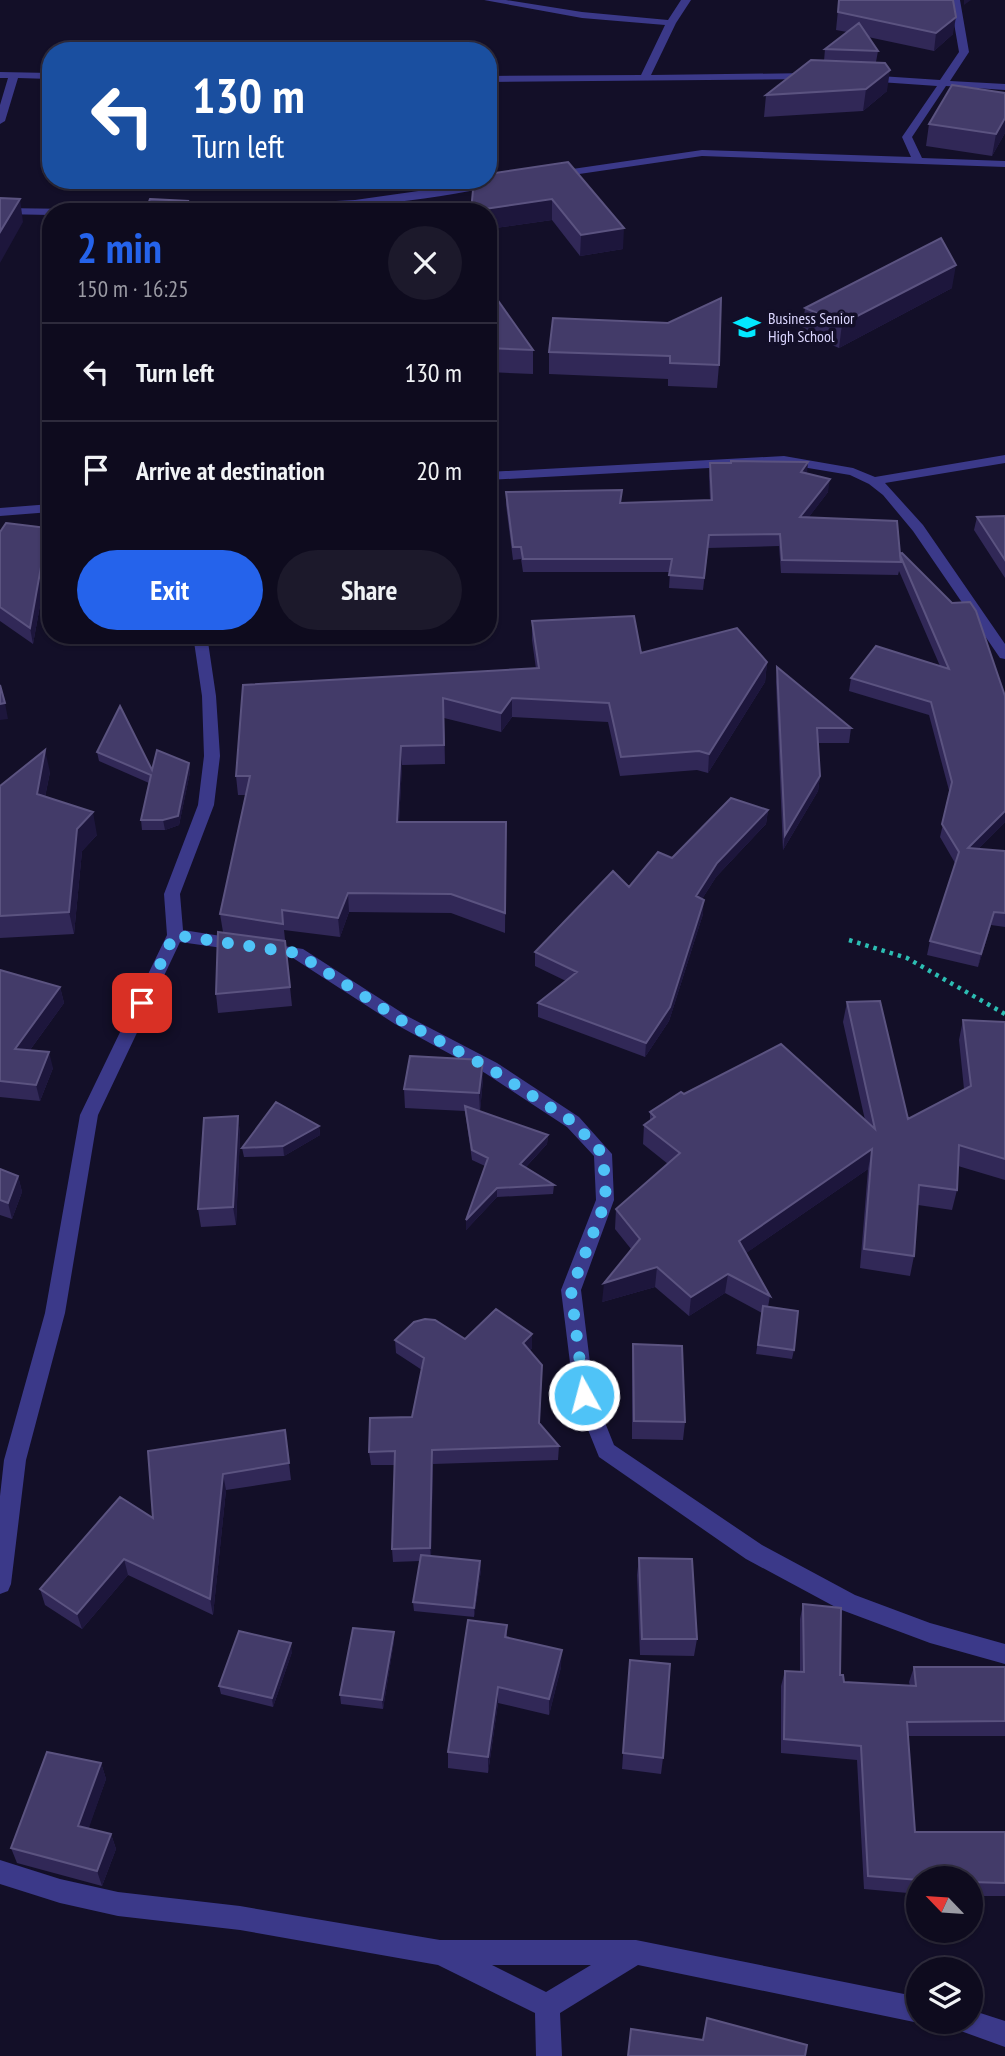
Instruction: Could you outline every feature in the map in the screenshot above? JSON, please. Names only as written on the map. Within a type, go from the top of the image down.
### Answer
[{"type":"street","points":[[489,0],[582,15],[671,23]]},
{"type":"street","points":[[645,78],[671,23],[686,0]]},
{"type":"street","points":[[917,159],[907,137],[964,52],[955,0]]},
{"type":"street","points":[[0,75],[42,76]]},
{"type":"street","points":[[0,121],[14,75]]},
{"type":"street","points":[[497,79],[824,76]]},
{"type":"street","points":[[851,77],[1005,87]]},
{"type":"street","points":[[535,177],[702,153],[1005,164]]},
{"type":"street","points":[[497,183],[508,181]]},
{"type":"street","points":[[362,203],[455,189]]},
{"type":"street","points":[[0,211],[42,212]]},
{"type":"street","points":[[874,481],[1005,459]]},
{"type":"street","points":[[497,475],[740,460],[784,460],[834,467],[874,481],[888,492],[918,528],[1005,655]]},
{"type":"street","points":[[0,512],[42,509]]},
{"type":"street","points":[[985,625],[1005,625]]},
{"type":"street","points":[[0,1584],[8,1461],[55,1312],[89,1115],[174,935],[172,894],[206,806],[212,756],[209,696],[201,644]]},
{"type":"street","points":[[174,935],[297,953],[401,1020],[491,1069],[573,1122],[603,1154],[606,1200],[571,1290],[584,1395],[606,1451],[754,1552],[847,1602],[930,1633],[1005,1654]]},
{"type":"street","points":[[0,1872],[60,1892],[118,1904],[240,1918],[440,1953],[636,1952],[906,2007]]},
{"type":"street","points":[[547,2006],[636,1952]]},
{"type":"street","points":[[440,1953],[547,2006]]},
{"type":"street","points":[[547,2006],[549,2056]]},
{"type":"street","points":[[983,2026],[1005,2034]]},
{"type":"path","points":[[849,940],[907,958],[1005,1014]]},
{"type":"building","points":[[839,0],[953,0],[956,17],[936,33],[838,12]]},
{"type":"building","points":[[859,23],[878,51],[825,49]]},
{"type":"building","points":[[811,60],[885,63],[890,70],[866,89],[766,95]]},
{"type":"building","points":[[952,85],[1005,93],[1005,118],[996,134],[929,124]]},
{"type":"building","points":[[568,162],[624,228],[581,235],[552,199],[497,207],[497,203],[472,203],[473,189],[497,189],[497,173]]},
{"type":"building","points":[[0,198],[20,199],[0,232]]},
{"type":"building","points":[[150,199],[188,201],[187,203],[148,203]]},
{"type":"building","points":[[941,238],[956,265],[842,324],[805,308]]},
{"type":"building","points":[[721,298],[719,365],[670,363],[670,356],[549,352],[553,318],[668,323]]},
{"type":"building","points":[[497,299],[533,350],[497,348]]},
{"type":"building","points":[[808,462],[801,472],[830,479],[800,517],[897,521],[900,554],[952,603],[970,602],[976,611],[1005,696],[1005,811],[968,848],[1005,851],[1005,913],[994,912],[981,954],[930,941],[959,852],[942,824],[952,782],[931,702],[851,678],[876,646],[949,669],[900,555],[901,562],[782,560],[780,534],[709,535],[704,578],[669,575],[672,559],[523,559],[521,547],[513,547],[506,492],[622,490],[620,503],[712,500],[710,463]]},
{"type":"building","points":[[1005,516],[1005,560],[977,517]]},
{"type":"building","points":[[6,523],[42,527],[42,561],[30,628],[0,607],[0,532]]},
{"type":"building","points":[[634,616],[641,653],[737,628],[767,662],[709,754],[699,751],[621,757],[609,703],[512,698],[501,713],[443,698],[444,745],[401,746],[397,822],[506,822],[505,913],[451,894],[348,893],[338,918],[282,910],[283,924],[220,914],[250,776],[236,776],[243,685],[539,668],[532,621]]},
{"type":"building","points":[[777,667],[851,728],[817,728],[820,776],[785,835]]},
{"type":"building","points":[[0,685],[5,703],[0,704]]},
{"type":"building","points":[[120,706],[152,770],[157,750],[189,763],[178,816],[163,820],[141,820],[151,775],[97,752]]},
{"type":"building","points":[[45,750],[37,794],[93,812],[77,829],[69,912],[0,916],[0,786]]},
{"type":"building","points":[[731,798],[768,810],[717,863],[696,896],[704,900],[670,1007],[646,1043],[538,1003],[577,972],[535,952],[613,871],[629,887],[658,852],[672,858]]},
{"type":"building","points":[[218,932],[285,941],[290,987],[216,994]]},
{"type":"building","points":[[0,970],[60,987],[15,1049],[49,1052],[36,1085],[0,1081]]},
{"type":"building","points":[[880,1001],[908,1119],[971,1086],[963,1020],[1005,1022],[1005,1159],[959,1145],[957,1190],[919,1185],[914,1256],[864,1249],[872,1149],[739,1241],[770,1296],[728,1274],[691,1297],[657,1267],[604,1283],[640,1239],[616,1209],[680,1153],[644,1125],[655,1117],[650,1112],[681,1092],[684,1094],[781,1044],[875,1129],[847,1002]]},
{"type":"building","points":[[410,1056],[483,1060],[479,1093],[404,1089]]},
{"type":"building","points":[[276,1102],[319,1126],[283,1146],[242,1148]]},
{"type":"building","points":[[465,1106],[548,1135],[520,1164],[554,1185],[497,1188],[466,1220],[488,1158],[472,1150]]},
{"type":"building","points":[[238,1116],[233,1207],[198,1209],[204,1118]]},
{"type":"building","points":[[0,1169],[18,1176],[8,1203],[0,1200]]},
{"type":"building","points":[[763,1306],[798,1311],[794,1350],[758,1345]]},
{"type":"building","points":[[496,1309],[532,1334],[523,1343],[542,1365],[539,1423],[559,1446],[432,1450],[430,1548],[392,1549],[395,1451],[369,1452],[370,1418],[412,1417],[424,1358],[395,1340],[414,1322],[425,1319],[435,1320],[465,1339]]},
{"type":"building","points":[[633,1344],[682,1346],[685,1422],[634,1421]]},
{"type":"building","points":[[285,1430],[289,1463],[223,1474],[210,1599],[124,1559],[77,1614],[40,1589],[120,1497],[153,1518],[148,1451]]},
{"type":"building","points":[[421,1555],[480,1561],[474,1608],[413,1602]]},
{"type":"building","points":[[639,1558],[692,1559],[697,1639],[642,1639]]},
{"type":"building","points":[[803,1604],[841,1608],[840,1675],[843,1675],[844,1682],[916,1686],[914,1667],[1005,1667],[1005,1721],[907,1722],[915,1832],[1005,1832],[1005,1883],[984,1882],[984,1866],[906,1866],[906,1879],[868,1876],[861,1746],[784,1739],[785,1671],[804,1672]]},
{"type":"building","points":[[468,1620],[507,1625],[505,1637],[562,1650],[549,1699],[498,1687],[488,1757],[448,1752]]},
{"type":"building","points":[[353,1628],[394,1632],[382,1700],[340,1695]]},
{"type":"building","points":[[239,1631],[291,1643],[272,1698],[219,1686]]},
{"type":"building","points":[[630,1660],[670,1664],[663,1758],[623,1753]]},
{"type":"building","points":[[47,1752],[101,1763],[78,1826],[111,1834],[97,1871],[11,1848]]},
{"type":"building","points":[[707,2018],[807,2045],[805,2056],[628,2056],[631,2029],[703,2040]]},
{"type":"place","name":"Business Senior High School","points":[[747,327]]},
{"type":"route","points":[[142,1003],[174,935],[297,953],[401,1020],[491,1069],[573,1122],[603,1154],[606,1200],[571,1290],[584,1395]]}]
